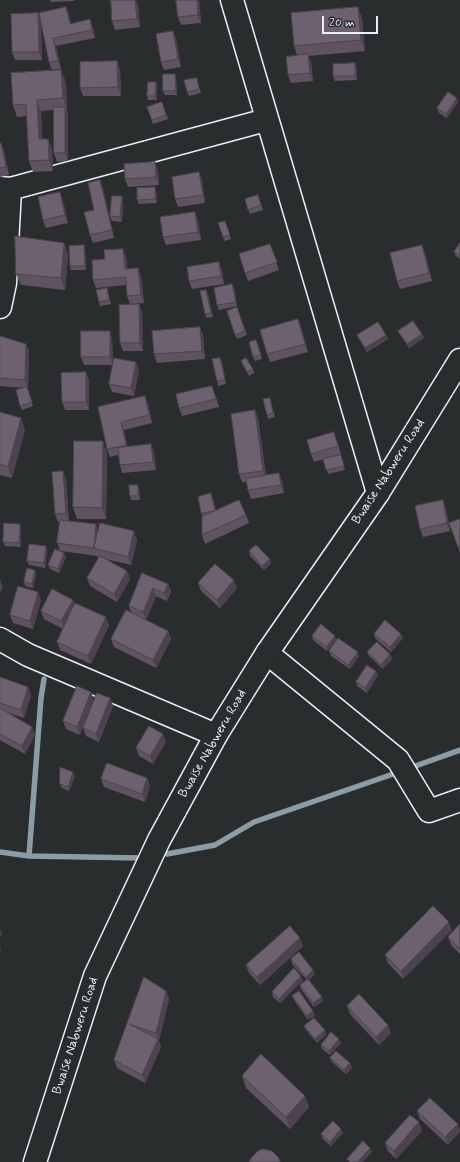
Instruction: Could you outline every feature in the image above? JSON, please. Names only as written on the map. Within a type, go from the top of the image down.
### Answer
[{"type":"street","points":[[232,0],[266,120],[378,493]]},
{"type":"street","points":[[0,307],[5,283],[5,189],[266,120]]},
{"type":"street","name":"Bwaise Nabweru Road","points":[[36,1162],[95,976],[159,840],[216,736],[267,653],[378,493],[460,360]]},
{"type":"street","points":[[0,639],[28,655],[216,736]]},
{"type":"street","points":[[267,653],[398,760],[429,811],[460,800]]},
{"type":"building","points":[[111,0],[135,0],[137,19],[112,21]]},
{"type":"building","points":[[176,0],[197,0],[198,15],[178,17]]},
{"type":"building","points":[[66,7],[70,24],[90,19],[92,30],[53,38],[58,61],[49,62],[39,13]]},
{"type":"building","points":[[358,7],[361,40],[294,46],[291,13]]},
{"type":"building","points":[[38,13],[39,52],[12,52],[11,14]]},
{"type":"building","points":[[173,31],[178,59],[161,62],[156,34]]},
{"type":"building","points":[[308,54],[310,73],[288,75],[286,57]]},
{"type":"building","points":[[117,61],[118,87],[80,88],[80,62]]},
{"type":"building","points":[[355,63],[355,76],[333,76],[333,64]]},
{"type":"building","points":[[61,70],[63,98],[37,100],[39,139],[48,139],[49,160],[29,161],[26,104],[13,105],[11,73]]},
{"type":"building","points":[[163,74],[175,74],[176,91],[163,91]]},
{"type":"building","points":[[197,78],[199,89],[187,92],[184,80]]},
{"type":"building","points":[[148,82],[156,82],[155,96],[147,96]]},
{"type":"building","points":[[448,92],[457,98],[446,114],[437,108]]},
{"type":"building","points":[[162,102],[166,115],[152,120],[147,107]]},
{"type":"building","points":[[54,107],[65,107],[65,153],[54,153]]},
{"type":"building","points":[[0,143],[6,167],[0,168]]},
{"type":"building","points":[[155,162],[156,177],[125,179],[124,164]]},
{"type":"building","points":[[199,172],[203,195],[175,199],[172,177]]},
{"type":"building","points":[[100,180],[112,230],[90,235],[84,212],[94,210],[88,183]]},
{"type":"building","points":[[155,187],[155,199],[137,200],[137,188]]},
{"type":"building","points":[[60,192],[65,215],[43,220],[38,197]]},
{"type":"building","points":[[258,195],[261,205],[248,210],[245,199]]},
{"type":"building","points":[[112,196],[122,196],[120,217],[110,216]]},
{"type":"building","points":[[195,212],[198,232],[163,237],[160,217]]},
{"type":"building","points":[[225,221],[230,235],[223,237],[218,223]]},
{"type":"building","points":[[15,236],[64,243],[61,278],[16,274]]},
{"type":"building","points":[[460,243],[460,256],[454,252]]},
{"type":"building","points":[[270,244],[277,262],[245,273],[239,254]]},
{"type":"building","points":[[84,245],[85,266],[70,266],[69,246]]},
{"type":"building","points":[[422,245],[429,273],[397,281],[390,253]]},
{"type":"building","points":[[123,249],[125,269],[138,268],[141,295],[127,296],[126,277],[93,280],[92,260],[105,259],[104,250]]},
{"type":"building","points":[[219,262],[221,276],[189,281],[187,267]]},
{"type":"building","points":[[232,284],[236,302],[217,305],[214,288]]},
{"type":"building","points":[[107,288],[109,300],[99,302],[96,290]]},
{"type":"building","points":[[206,290],[211,313],[205,314],[200,291]]},
{"type":"building","points":[[139,304],[140,343],[120,343],[119,305]]},
{"type":"building","points":[[237,307],[245,331],[235,335],[227,311]]},
{"type":"building","points":[[298,319],[305,344],[267,354],[260,330]]},
{"type":"building","points":[[413,321],[422,334],[407,344],[398,331]]},
{"type":"building","points":[[378,322],[386,335],[365,348],[357,335]]},
{"type":"building","points":[[200,327],[202,351],[154,354],[152,331]]},
{"type":"building","points":[[81,331],[110,331],[110,357],[81,357]]},
{"type":"building","points":[[0,336],[26,344],[25,380],[0,378]]},
{"type":"building","points":[[256,340],[261,355],[253,357],[249,342]]},
{"type":"building","points":[[114,358],[136,362],[131,388],[109,384]]},
{"type":"building","points":[[220,358],[225,380],[217,381],[212,359]]},
{"type":"building","points":[[246,358],[253,369],[247,372],[241,361]]},
{"type":"building","points":[[86,372],[86,402],[62,402],[61,373]]},
{"type":"building","points":[[212,386],[216,399],[179,408],[176,394]]},
{"type":"building","points":[[27,387],[32,402],[20,406],[16,390]]},
{"type":"building","points":[[145,396],[149,415],[121,422],[126,445],[107,449],[98,407]]},
{"type":"building","points":[[270,398],[273,413],[267,415],[263,399]]},
{"type":"building","points":[[255,410],[263,471],[239,474],[231,414]]},
{"type":"building","points":[[0,412],[21,418],[8,467],[0,464]]},
{"type":"building","points":[[334,432],[338,446],[311,454],[307,440]]},
{"type":"building","points":[[74,441],[103,441],[102,508],[73,507]]},
{"type":"building","points":[[151,444],[153,462],[120,465],[118,448]]},
{"type":"building","points":[[341,455],[344,466],[326,470],[323,459]]},
{"type":"building","points":[[63,471],[66,513],[55,514],[52,472]]},
{"type":"building","points":[[279,473],[281,485],[248,490],[246,479]]},
{"type":"building","points":[[129,485],[138,485],[138,496],[130,496]]},
{"type":"building","points":[[211,493],[215,511],[201,513],[198,497]]},
{"type":"building","points":[[239,500],[246,515],[202,535],[202,517]]},
{"type":"building","points":[[443,500],[447,523],[420,529],[415,506]]},
{"type":"building","points":[[460,519],[460,547],[458,547],[449,523]]},
{"type":"building","points":[[60,520],[96,524],[94,548],[57,543]]},
{"type":"building","points":[[4,523],[20,524],[19,543],[3,542]]},
{"type":"building","points":[[100,523],[134,531],[128,557],[94,548]]},
{"type":"building","points":[[29,544],[46,546],[44,563],[27,561]]},
{"type":"building","points":[[256,545],[270,559],[262,566],[249,551]]},
{"type":"building","points":[[55,549],[64,553],[58,569],[48,565]]},
{"type":"building","points":[[100,556],[127,571],[114,594],[87,578]]},
{"type":"building","points":[[215,564],[234,580],[217,600],[198,583]]},
{"type":"building","points":[[27,568],[35,570],[32,584],[24,582]]},
{"type":"building","points":[[142,573],[168,584],[164,593],[153,588],[143,612],[129,606]]},
{"type":"building","points":[[18,586],[38,592],[30,621],[10,615]]},
{"type":"building","points":[[52,589],[73,600],[61,621],[41,611]]},
{"type":"building","points":[[75,603],[106,617],[88,656],[57,642]]},
{"type":"building","points":[[126,610],[168,631],[153,660],[111,639]]},
{"type":"building","points":[[385,620],[401,634],[390,647],[374,634]]},
{"type":"building","points":[[321,624],[335,636],[326,647],[312,636]]},
{"type":"building","points":[[338,638],[358,652],[348,665],[329,651]]},
{"type":"building","points":[[377,642],[390,654],[381,665],[367,652]]},
{"type":"building","points":[[367,665],[376,671],[365,688],[356,682]]},
{"type":"building","points":[[0,677],[28,687],[21,710],[0,703]]},
{"type":"building","points":[[77,686],[91,692],[77,727],[63,721]]},
{"type":"building","points":[[97,693],[110,698],[96,734],[83,728]]},
{"type":"building","points":[[0,708],[32,727],[22,746],[0,734]]},
{"type":"building","points":[[149,726],[163,734],[150,756],[136,748]]},
{"type":"building","points":[[107,763],[147,778],[142,794],[101,779]]},
{"type":"building","points":[[60,767],[73,772],[68,787],[60,784]]},
{"type":"building","points":[[433,906],[449,922],[401,971],[385,955]]},
{"type":"building","points":[[460,924],[460,949],[448,937]]},
{"type":"building","points":[[290,926],[300,938],[257,977],[246,965]]},
{"type":"building","points":[[299,952],[313,970],[306,977],[291,959]]},
{"type":"building","points":[[294,968],[301,976],[279,999],[272,992]]},
{"type":"building","points":[[144,977],[166,991],[156,1033],[129,1024],[158,1039],[142,1075],[114,1060]]},
{"type":"building","points":[[308,979],[322,997],[313,1003],[300,985]]},
{"type":"building","points":[[299,991],[313,1011],[307,1016],[292,996]]},
{"type":"building","points":[[359,994],[388,1025],[376,1037],[347,1006]]},
{"type":"building","points":[[314,1018],[325,1030],[315,1039],[304,1026]]},
{"type":"building","points":[[331,1032],[339,1039],[329,1051],[321,1045]]},
{"type":"building","points":[[336,1051],[350,1063],[344,1070],[330,1058]]},
{"type":"building","points":[[261,1054],[305,1096],[286,1117],[242,1076]]},
{"type":"building","points":[[430,1098],[458,1124],[445,1137],[417,1111]]},
{"type":"building","points":[[410,1115],[419,1122],[394,1151],[385,1143]]},
{"type":"building","points":[[333,1121],[341,1129],[330,1142],[321,1134]]},
{"type":"building","points":[[363,1141],[370,1148],[358,1162],[350,1162],[347,1159]]},
{"type":"building","points":[[263,1149],[272,1151],[279,1158],[280,1162],[249,1162],[258,1151]]},
{"type":"waterway","points":[[29,856],[41,698],[44,679]]},
{"type":"waterway","points":[[407,769],[460,750]]},
{"type":"waterway","points":[[167,854],[215,845],[254,822],[399,772]]},
{"type":"waterway","points":[[0,852],[29,856],[140,858]]}]
